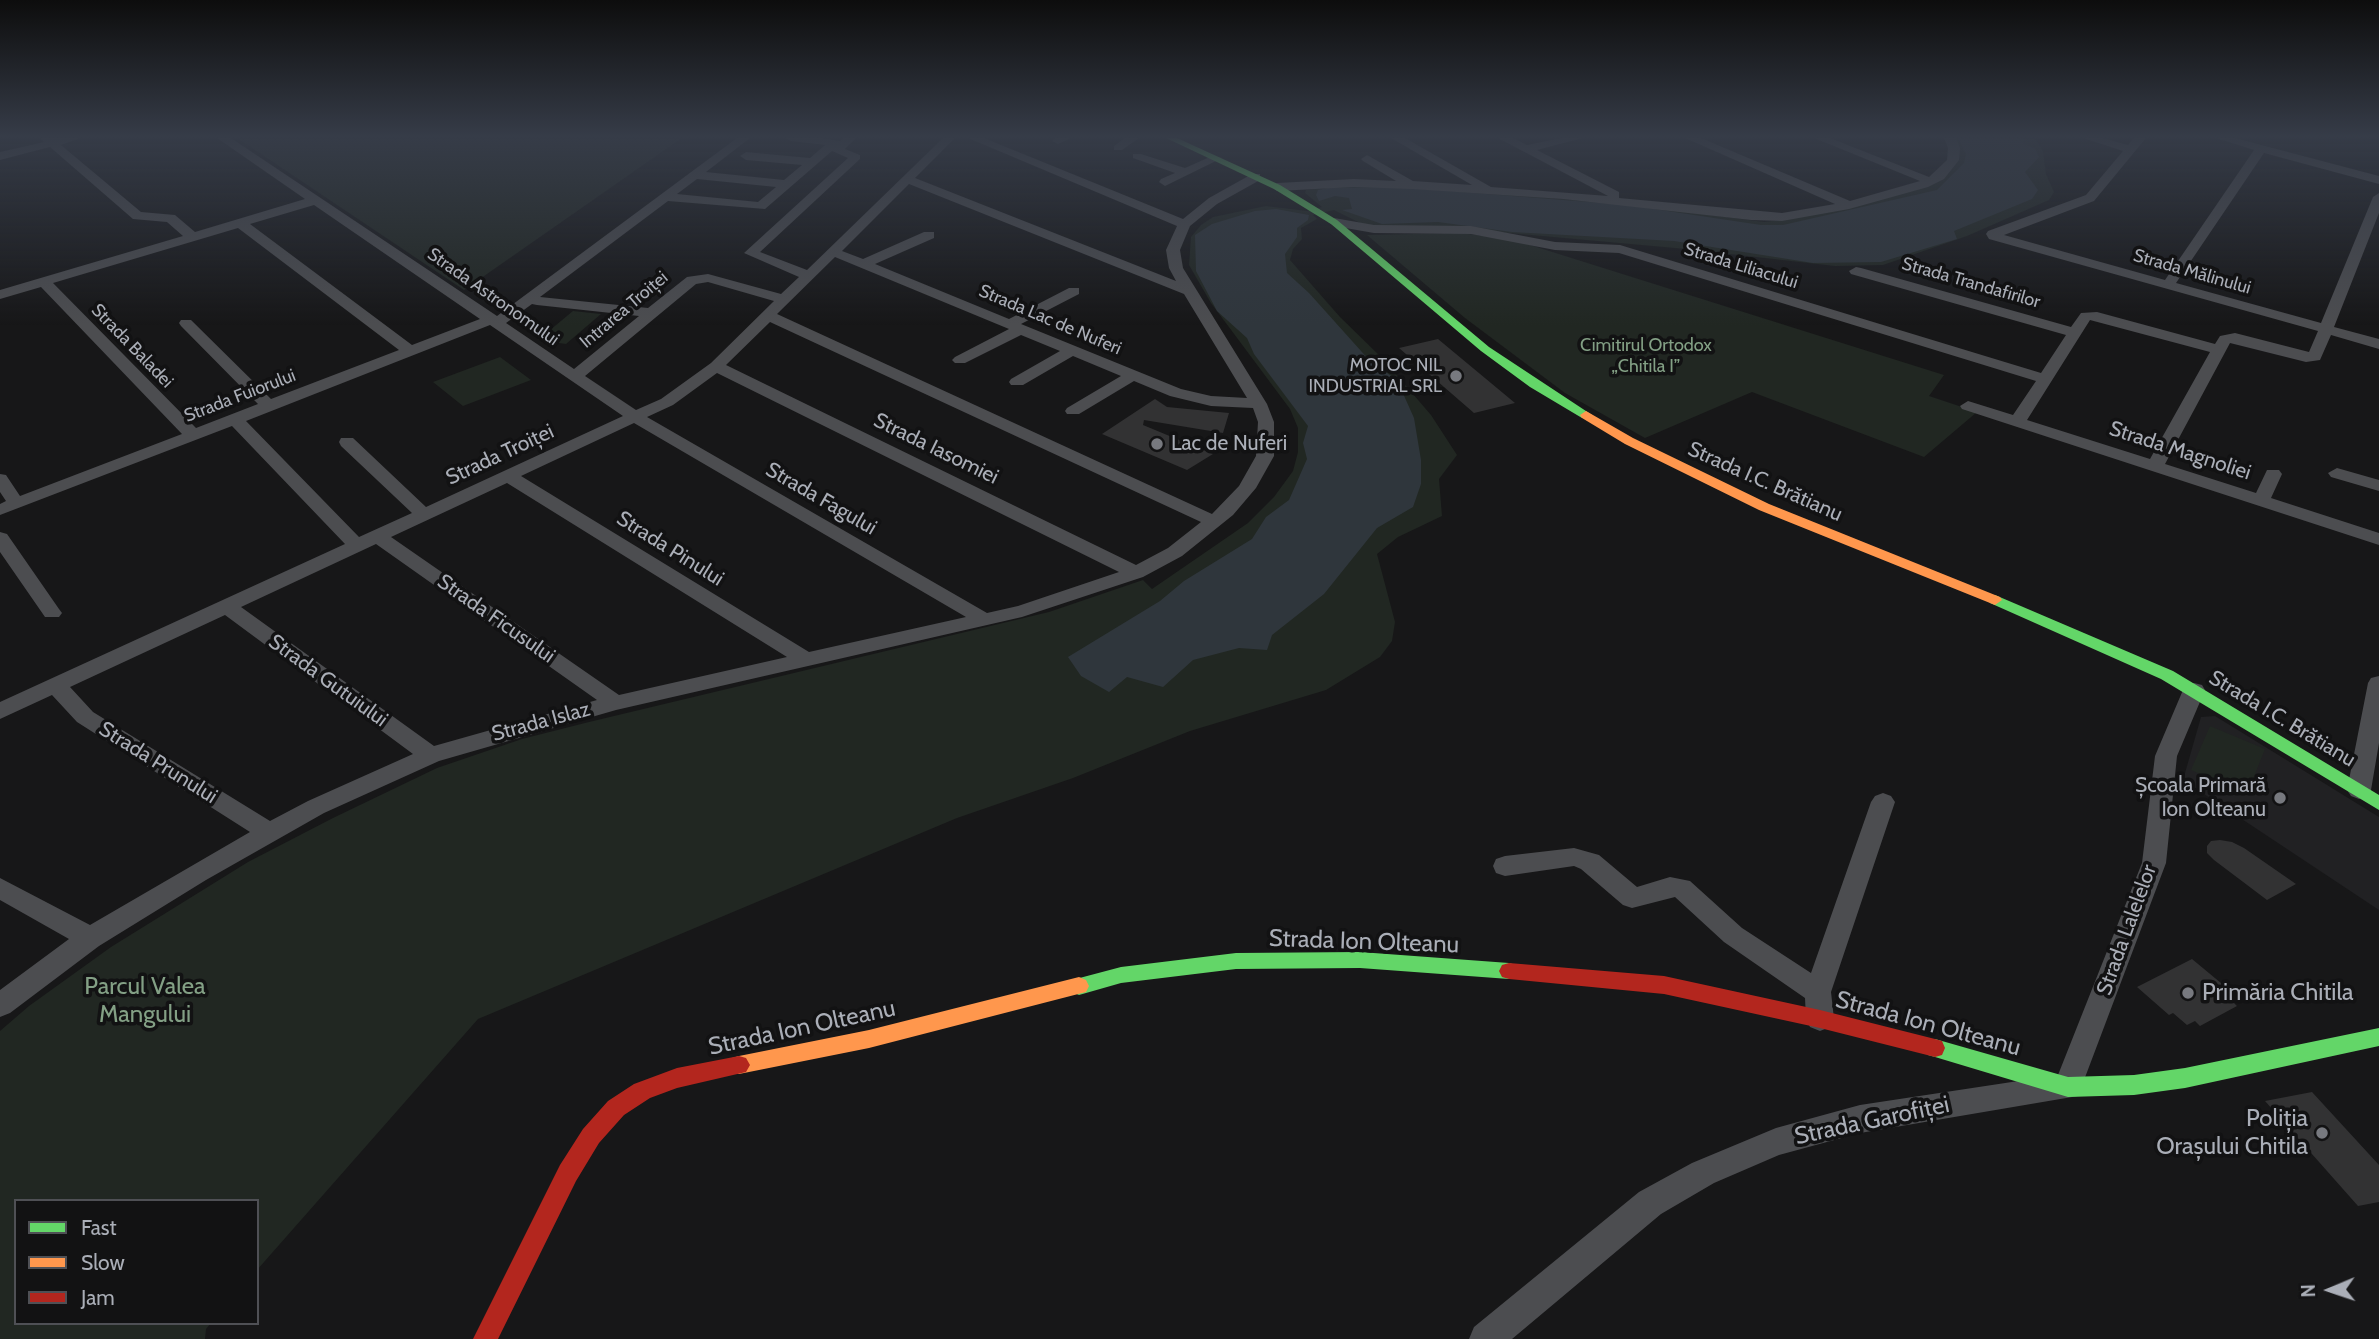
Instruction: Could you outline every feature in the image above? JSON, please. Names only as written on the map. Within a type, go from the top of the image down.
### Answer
[{"type":"main road","name":"Strada I.C. Brătianu","points":[[1299,200],[1334,222],[1485,349],[1544,390],[1629,441],[1764,507],[2039,618],[2194,690],[2379,803]]},
{"type":"main road","name":"Strada Ion Olteanu","points":[[485,1339],[568,1173],[591,1136],[615,1108],[642,1091],[677,1078],[869,1039],[1121,975],[1186,965],[1237,961],[1360,960],[1611,978],[1664,985],[1820,1018],[1976,1059],[2068,1087],[2134,1085],[2185,1078],[2379,1037]]},
{"type":"street","points":[[122,200],[138,216],[170,218],[192,237]]},
{"type":"street","points":[[0,279],[5,294],[315,200]]},
{"type":"street","name":"Strada Astronomului","points":[[318,200],[635,417]]},
{"type":"street","name":"Strada Fuiorului","points":[[8,506],[410,351],[495,321],[660,200]]},
{"type":"street","points":[[701,200],[757,206],[765,200]]},
{"type":"street","points":[[808,200],[751,253],[808,275]]},
{"type":"street","name":"Strada Troiței","points":[[0,711],[667,402],[716,366],[884,200]]},
{"type":"street","points":[[960,200],[1189,291]]},
{"type":"street","points":[[1127,200],[1184,224]]},
{"type":"street","points":[[1136,573],[1175,552],[1215,522],[1247,488],[1265,456],[1266,422],[1259,404],[1176,268],[1173,250],[1184,224],[1214,200]]},
{"type":"street","points":[[1630,200],[1769,217],[1864,200]]},
{"type":"street","points":[[1838,200],[1849,205]]},
{"type":"street","name":"Strada Mălinului","points":[[2083,200],[1993,234],[2379,344]]},
{"type":"street","points":[[2168,285],[2225,200]]},
{"type":"street","points":[[2155,466],[2225,339],[2232,338],[2315,357],[2378,200]]},
{"type":"street","name":"Strada Liliacului","points":[[1334,222],[1374,229],[1471,230],[1555,246],[1620,249],[2046,379]]},
{"type":"street","points":[[240,223],[410,351]]},
{"type":"street","points":[[864,264],[929,235]]},
{"type":"street","name":"Strada Lac de Nuferi","points":[[831,251],[1186,396],[1259,404]]},
{"type":"street","name":"Strada Trandafirilor","points":[[1856,271],[2076,333]]},
{"type":"street","name":"Intrarea Troiței","points":[[574,377],[688,282],[698,278],[708,278],[783,299]]},
{"type":"street","name":"Strada Baladei","points":[[44,282],[193,435]]},
{"type":"street","points":[[960,360],[1074,291]]},
{"type":"street","points":[[537,300],[650,313]]},
{"type":"street","points":[[766,315],[1215,522]]},
{"type":"street","points":[[2017,422],[2086,316],[2097,316],[2218,350]]},
{"type":"street","points":[[186,323],[269,406]]},
{"type":"street","points":[[1017,382],[1073,350]]},
{"type":"street","name":"Strada Iasomiei","points":[[716,366],[1136,573]]},
{"type":"street","points":[[1073,411],[1133,375]]},
{"type":"street","name":"Strada Magnoliei","points":[[1968,406],[2379,539]]},
{"type":"street","name":"Strada Fagului","points":[[635,417],[985,620]]},
{"type":"street","points":[[235,419],[357,546]]},
{"type":"street","points":[[347,442],[424,515]]},
{"type":"street","points":[[2337,473],[2379,486]]},
{"type":"street","points":[[2262,501],[2273,474]]},
{"type":"street","name":"Strada Pinului","points":[[508,476],[808,661]]},
{"type":"street","points":[[0,480],[8,506]]},
{"type":"street","name":"Strada Ficusului","points":[[377,536],[615,703]]},
{"type":"street","points":[[0,538],[52,613]]},
{"type":"street","name":"Strada Islaz","points":[[0,1005],[90,938],[268,832],[316,807],[431,755],[615,703],[985,620],[1083,592],[1136,573]]},
{"type":"street","name":"Strada Gutuiului","points":[[226,606],[431,755]]},
{"type":"street","points":[[2359,790],[2379,683]]},
{"type":"street","name":"Strada Prunului","points":[[55,685],[85,717],[268,832]]},
{"type":"street","name":"Strada Lalelelor","points":[[2068,1087],[2154,863],[2166,756],[2194,690]]},
{"type":"street","points":[[1820,1018],[1818,992],[1883,802]]},
{"type":"street","points":[[1505,866],[1574,857],[1590,862],[1632,898],[1670,887],[1681,888],[1733,935],[1818,992]]},
{"type":"street","points":[[0,888],[90,938]]},
{"type":"street","points":[[1976,1059],[1994,1097]]},
{"type":"street","name":"Strada Garofiței","points":[[1486,1339],[1650,1203],[1703,1173],[1776,1142],[1860,1119],[2068,1087]]},
{"type":"shaded area","points":[[1350,200],[1569,200],[1627,205],[1761,225],[1783,225],[1891,200],[2028,200],[1954,231],[1957,239],[1881,262],[1813,263],[1674,241],[1512,232],[1438,222],[1382,224],[1342,210],[1352,209]]},
{"type":"shaded area","points":[[1276,209],[1309,215],[1308,220],[1297,228],[1297,237],[1285,254],[1287,273],[1309,293],[1370,361],[1397,380],[1414,418],[1421,460],[1421,484],[1413,507],[1377,528],[1324,594],[1272,635],[1267,650],[1239,648],[1193,660],[1163,687],[1127,677],[1109,692],[1081,676],[1068,657],[1160,601],[1184,581],[1252,539],[1266,517],[1289,500],[1307,459],[1303,443],[1308,426],[1254,354],[1247,338],[1217,311],[1196,271],[1195,235],[1212,224],[1255,211]]},
{"type":"shaded area","name":"Școala Primară Ion Olteanu","points":[[2215,716],[2379,817],[2379,910],[2183,780],[2201,717]]},
{"type":"green space","points":[[330,200],[592,200],[464,290]]},
{"type":"green space","name":"Parcul Valea Mangului","points":[[1314,200],[1581,200],[1764,222],[1789,219],[1867,200],[2048,200],[1967,236],[1883,265],[1835,266],[1509,233],[1368,227],[1334,210],[1313,215],[1317,219],[1301,228],[1302,239],[1293,249],[1290,260],[1340,317],[1382,358],[1431,415],[1457,455],[1439,479],[1442,516],[1398,537],[1377,554],[1395,622],[1392,641],[1380,657],[1326,690],[1190,731],[1073,778],[957,818],[478,1019],[259,1268],[259,1199],[14,1199],[14,1325],[209,1325],[205,1339],[0,1339],[0,1031],[29,1006],[111,947],[248,862],[437,768],[522,739],[1049,612],[1143,580],[1152,589],[1248,523],[1274,497],[1293,471],[1298,452],[1298,428],[1290,409],[1211,303],[1189,265],[1191,237],[1201,225],[1213,217],[1266,206],[1307,211],[1322,207]]},
{"type":"green space","name":"Cimitirul Ortodox „Chitila I”","points":[[1459,233],[1511,239],[1944,375],[1929,396],[1977,412],[1924,457],[1752,392],[1645,438],[1565,393],[1465,318],[1367,235]]},
{"type":"green space","points":[[573,311],[601,314],[566,344],[538,340]]},
{"type":"green space","points":[[500,357],[531,380],[463,406],[433,382]]},
{"type":"green space","points":[[2210,726],[2265,749],[2247,794],[2191,770]]},
{"type":"building","name":"MOTOC NIL INDUSTRIAL SRL","points":[[1438,339],[1515,403],[1474,413],[1399,348]]},
{"type":"building","name":"Lac de Nuferi","points":[[1155,399],[1167,407],[1229,413],[1223,433],[1144,420],[1143,425],[1213,454],[1187,470],[1102,434]]},
{"type":"building","points":[[2220,840],[2244,848],[2296,884],[2267,900],[2207,853],[2207,846],[2211,841]]},
{"type":"building","name":"Primăria Chitila","points":[[2192,959],[2239,998],[2232,1001],[2237,1006],[2200,1026],[2195,1021],[2187,1025],[2173,1013],[2169,1015],[2137,987]]},
{"type":"building","name":"Poliția Orașului Chitila","points":[[2312,1092],[2379,1165],[2379,1202],[2358,1206],[2265,1101]]},
{"type":"traffic: fast","points":[[1299,200],[1334,222],[1485,349],[1534,384],[1586,415]]},
{"type":"traffic: fast","points":[[1995,600],[2167,675],[2379,803]]},
{"type":"traffic: fast","points":[[1079,986],[1121,975],[1236,961],[1360,960],[1509,971]]},
{"type":"traffic: fast","points":[[1935,1048],[2068,1087],[2134,1085],[2185,1078],[2379,1037]]},
{"type":"traffic: slow","points":[[1586,415],[1629,441],[1764,507],[1995,600]]},
{"type":"traffic: slow","points":[[739,1065],[869,1039],[1079,986]]},
{"type":"traffic: jam","points":[[1509,971],[1664,985],[1820,1019],[1935,1048]]},
{"type":"traffic: jam","points":[[485,1339],[568,1173],[591,1136],[616,1108],[642,1091],[677,1078],[739,1065]]},
{"type":"place","name":"MOTOC NIL INDUSTRIAL SRL","points":[[1456,376]]},
{"type":"place","name":"Lac de Nuferi","points":[[1157,444]]},
{"type":"place","name":"Școala Primară Ion Olteanu","points":[[2280,798]]},
{"type":"place","name":"Primăria Chitila","points":[[2188,993]]},
{"type":"place","name":"Poliția Orașului Chitila","points":[[2322,1133]]}]
